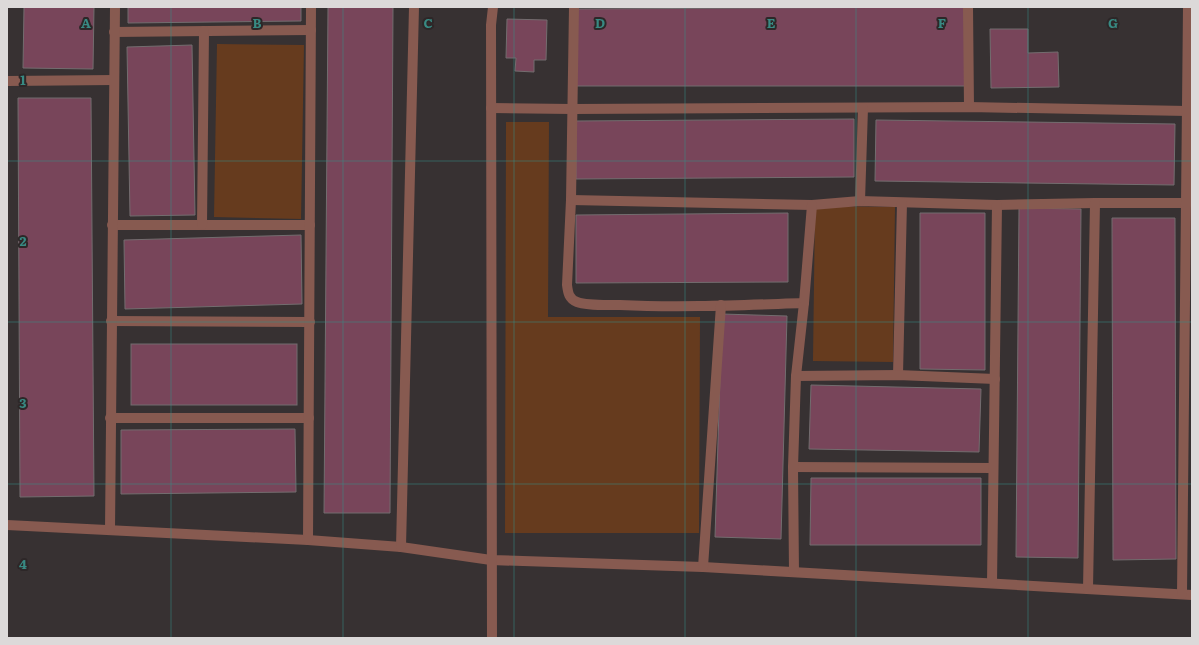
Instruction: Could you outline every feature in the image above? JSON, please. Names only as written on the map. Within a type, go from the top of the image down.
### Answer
[{"type":"street","points":[[110,530],[115,7]]},
{"type":"street","points":[[308,540],[311,7]]},
{"type":"street","points":[[401,548],[414,7]]},
{"type":"street","points":[[492,638],[491,25],[493,7]]},
{"type":"street","points":[[574,7],[571,200],[567,285],[569,296],[573,300],[582,304],[631,306],[690,307],[720,305],[804,304]]},
{"type":"street","points":[[968,7],[969,107]]},
{"type":"street","points":[[7,525],[308,540],[401,548],[491,560],[703,567],[1187,594],[1186,203],[1188,7]]},
{"type":"street","points":[[114,32],[311,30]]},
{"type":"street","points":[[202,225],[204,31]]},
{"type":"street","points":[[7,81],[114,80]]},
{"type":"street","points":[[491,108],[969,107],[1187,111]]},
{"type":"street","points":[[860,201],[863,108]]},
{"type":"street","points":[[571,200],[812,205],[860,201],[997,205],[1186,203]]},
{"type":"street","points":[[898,375],[902,203]]},
{"type":"street","points":[[1088,589],[1095,203]]},
{"type":"street","points":[[794,572],[793,467],[796,376],[804,304],[812,205]]},
{"type":"street","points":[[992,583],[992,468],[995,379],[997,205]]},
{"type":"street","points":[[112,225],[310,225]]},
{"type":"street","points":[[703,567],[720,305]]},
{"type":"street","points":[[111,321],[310,322]]},
{"type":"street","points":[[796,376],[898,375],[995,379]]},
{"type":"street","points":[[110,418],[309,418]]},
{"type":"street","points":[[793,467],[992,468]]},
{"type":"shaded area","points":[[217,44],[304,45],[301,219],[214,217]]},
{"type":"shaded area","points":[[506,122],[549,122],[548,317],[700,317],[699,533],[505,533]]},
{"type":"shaded area","points":[[815,206],[895,207],[893,362],[813,361]]},
{"type":"building","points":[[24,7],[94,7],[93,69],[23,68]]},
{"type":"building","points":[[128,7],[301,7],[301,21],[128,23]]},
{"type":"building","points":[[328,7],[393,7],[390,513],[324,513]]},
{"type":"building","points":[[964,7],[966,86],[576,86],[576,9]]},
{"type":"building","points":[[507,19],[547,20],[546,60],[534,60],[534,72],[515,71],[516,58],[506,58]]},
{"type":"building","points":[[990,29],[1028,29],[1028,53],[1058,52],[1059,87],[991,88]]},
{"type":"building","points":[[192,45],[195,215],[130,216],[127,47]]},
{"type":"building","points":[[18,98],[91,98],[94,496],[20,497]]},
{"type":"building","points":[[854,119],[854,177],[576,179],[576,121]]},
{"type":"building","points":[[876,120],[1175,124],[1174,185],[875,181]]},
{"type":"building","points":[[1019,208],[1081,209],[1078,558],[1016,557]]},
{"type":"building","points":[[788,213],[788,282],[576,283],[576,215]]},
{"type":"building","points":[[920,213],[985,213],[985,370],[920,369]]},
{"type":"building","points":[[1112,218],[1175,218],[1176,559],[1113,560]]},
{"type":"building","points":[[301,235],[302,304],[125,309],[124,240]]},
{"type":"building","points":[[722,314],[787,316],[781,539],[715,537]]},
{"type":"building","points":[[131,344],[297,344],[297,405],[131,405]]},
{"type":"building","points":[[811,385],[981,389],[979,452],[809,449]]},
{"type":"building","points":[[295,429],[296,492],[121,494],[121,430]]},
{"type":"building","points":[[811,478],[981,478],[981,545],[810,545]]}]
